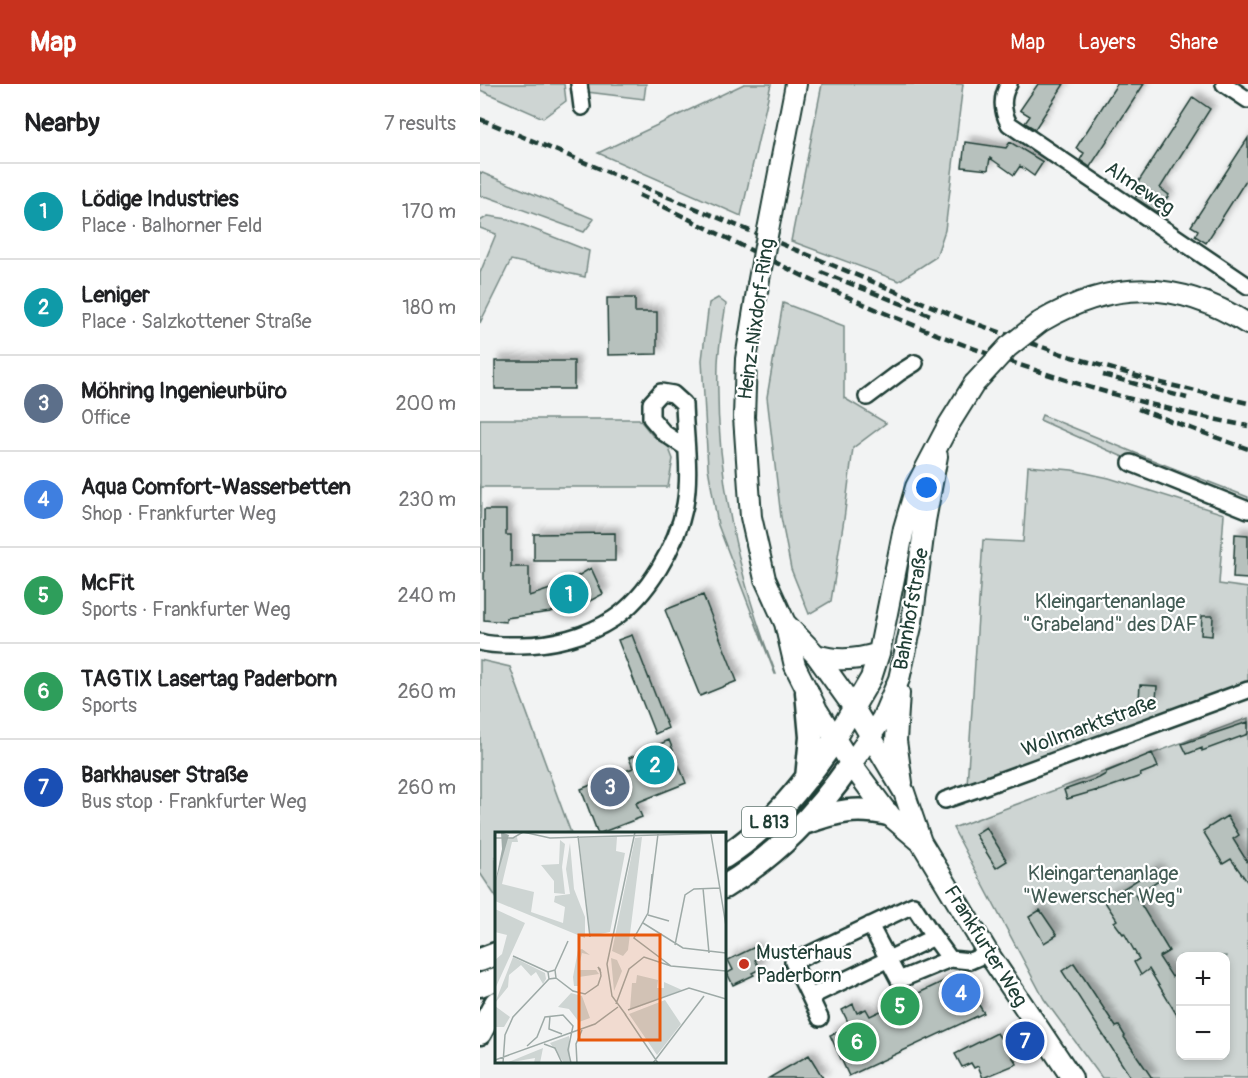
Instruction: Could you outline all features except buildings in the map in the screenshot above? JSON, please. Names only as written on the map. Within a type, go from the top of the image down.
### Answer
[{"type":"highway","points":[[807,692],[811,737],[807,780]]},
{"type":"highway","name":"L 813","points":[[726,856],[773,819],[807,780],[835,739]]},
{"type":"highway","name":"L 813","points":[[726,886],[751,871],[806,823],[851,764]]},
{"type":"highway","points":[[806,823],[825,815],[853,809],[888,814]]},
{"type":"highway","points":[[480,960],[495,954]]},
{"type":"highway","points":[[480,986],[495,980]]},
{"type":"highway","points":[[480,1033],[495,1006]]},
{"type":"main road","name":"Heinz-Nixdorf-Ring","points":[[796,84],[746,359],[744,417],[752,517],[765,579],[785,623],[795,666],[807,692],[835,739]]},
{"type":"main road","name":"Bahnhofstraße","points":[[835,739],[872,678],[910,504],[925,466],[974,384],[1008,347],[1061,309],[1097,295],[1121,291],[1147,290],[1181,295],[1218,308],[1248,324]]},
{"type":"main road","name":"Bahnhofstraße","points":[[851,764],[882,719],[899,679],[912,622],[925,521],[939,442]]},
{"type":"main road","name":"Heinz-Nixdorf-Ring","points":[[785,623],[816,655],[854,708],[870,736]]},
{"type":"main road","points":[[816,655],[837,660],[858,659],[879,653]]},
{"type":"main road","points":[[899,679],[896,741],[904,792]]},
{"type":"main road","name":"Frankfurter Weg","points":[[870,736],[904,792],[921,842],[988,953],[1072,1078]]},
{"type":"main road","name":"Frankfurter Weg","points":[[835,739],[888,814],[921,842]]},
{"type":"street","points":[[579,84],[582,107]]},
{"type":"street","name":"Almeweg","points":[[1009,84],[1003,102],[1004,114],[1009,124],[1248,286]]},
{"type":"street","points":[[1224,84],[1248,100]]},
{"type":"street","points":[[867,398],[915,363]]},
{"type":"street","points":[[480,642],[534,645],[565,639],[603,624],[624,610],[650,581],[662,563],[678,527],[685,504],[688,475],[685,447]]},
{"type":"street","points":[[1131,463],[1248,510]]},
{"type":"street","name":"Wollmarktstraße","points":[[945,800],[1248,690]]},
{"type":"street","points":[[820,1018],[793,962],[913,905],[950,958]]},
{"type":"street","points":[[870,925],[899,980],[950,958],[970,961],[988,953]]},
{"type":"street","points":[[810,997],[934,937]]},
{"type":"green space","points":[[480,84],[564,84],[566,101],[543,118],[480,90]]},
{"type":"green space","points":[[586,84],[646,84],[644,99],[587,92]]},
{"type":"green space","points":[[744,84],[771,84],[741,216],[598,153]]},
{"type":"green space","points":[[822,84],[963,84],[945,230],[936,257],[899,281],[791,241]]},
{"type":"green space","points":[[480,172],[594,219],[584,232],[480,196]]},
{"type":"green space","points":[[488,216],[508,219],[589,251],[585,277],[511,260],[480,323],[480,273],[496,234],[480,228],[480,221]]},
{"type":"green space","points":[[718,298],[726,304],[718,363],[718,403],[720,443],[731,522],[750,599],[776,674],[718,525],[708,468],[702,360],[709,303]]},
{"type":"green space","points":[[783,303],[844,326],[844,398],[886,423],[853,448],[831,601],[809,614],[791,569],[781,517],[767,397]]},
{"type":"green space","points":[[1042,415],[1248,497],[1248,505],[1132,461],[1040,420]]},
{"type":"green space","points":[[480,419],[639,419],[652,435],[668,446],[673,459],[668,487],[481,487],[480,573]]},
{"type":"green space","name":"Kleingartenanlage \"Grabeland\" des DAF","points":[[1028,466],[1072,470],[1109,478],[1224,514],[1219,584],[1248,588],[1248,682],[967,785],[983,540],[1023,542]]},
{"type":"green space","points":[[480,660],[510,667],[571,832],[495,832],[495,896],[480,873]]},
{"type":"green space","name":"Kleingartenanlage \"Wewerscher Weg\"","points":[[1248,718],[1248,1078],[1102,1078],[1044,999],[953,828]]},
{"type":"railway","points":[[480,119],[960,318],[1062,354],[1157,382],[1248,403]]},
{"type":"railway","points":[[639,195],[839,293],[938,335],[1039,372],[1091,388],[1248,426]]},
{"type":"railway","points":[[821,272],[930,315]]},
{"type":"railway","points":[[1103,375],[1187,398]]},
{"type":"railway","points":[[1138,409],[1248,449]]},
{"type":"place","name":"Lödige Industries","points":[[569,594]]},
{"type":"place","name":"Leniger","points":[[655,765]]},
{"type":"place","name":"Möhring Ingenieurbüro","points":[[610,787]]},
{"type":"place","name":"Musterhaus Paderborn","points":[[744,964]]},
{"type":"place","name":"Aqua Comfort-Wasserbetten","points":[[961,993]]},
{"type":"place","name":"McFit","points":[[900,1006]]},
{"type":"place","name":"Barkhauser Straße","points":[[1025,1041]]},
{"type":"place","name":"TAGTIX Lasertag Paderborn","points":[[857,1042]]}]
